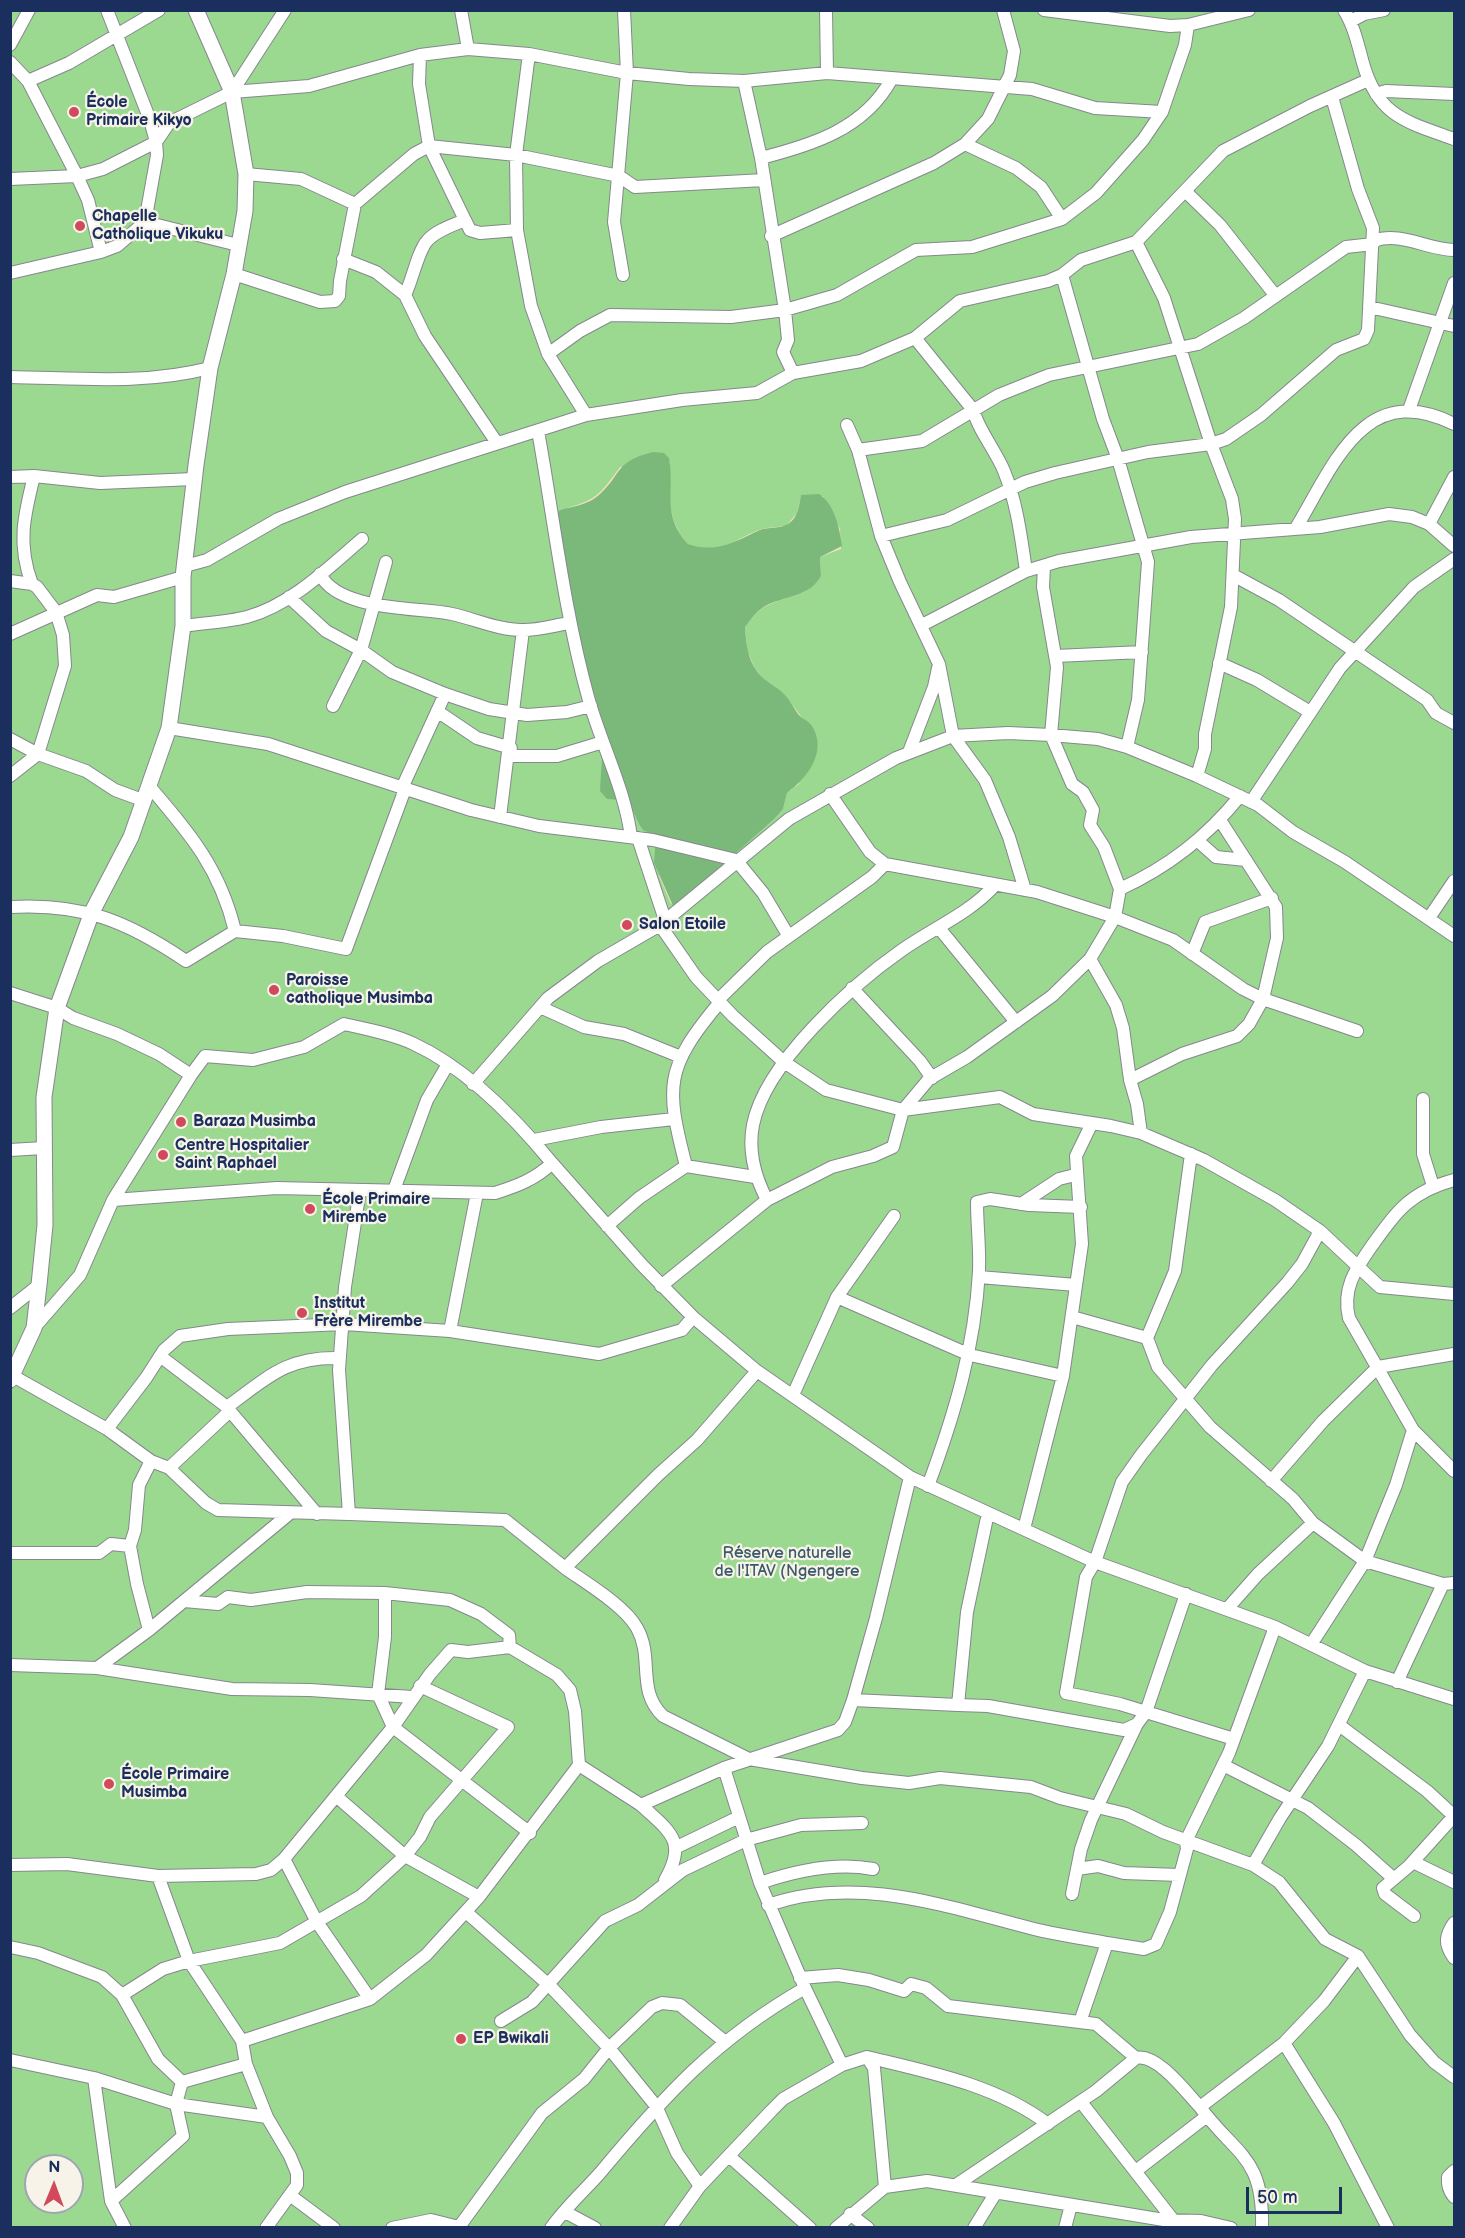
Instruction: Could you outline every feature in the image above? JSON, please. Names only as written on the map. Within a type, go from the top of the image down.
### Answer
[{"type":"street","points":[[11,41],[29,10]]},
{"type":"street","points":[[10,273],[101,252],[117,246],[145,222],[157,155],[156,142],[118,33],[107,10]]},
{"type":"street","points":[[28,81],[69,63],[159,10]]},
{"type":"street","points":[[196,10],[232,92],[246,174],[244,212],[234,274],[210,368],[194,479],[184,572],[183,626],[169,728],[131,837],[92,912],[57,1008],[44,1097],[45,1225],[34,1328],[12,1378],[108,1429],[150,1461],[169,1468],[206,1503],[219,1510],[261,1509],[289,1514],[505,1520],[623,1612],[637,1628],[644,1648],[647,1693],[653,1707],[663,1716],[749,1759],[862,1778],[909,1783],[940,1778],[1008,1783],[1126,1814],[1253,1866],[1279,1882],[1325,1939],[1358,1956],[1410,2035],[1434,2062],[1455,2077]]},
{"type":"street","points":[[232,92],[285,10]]},
{"type":"street","points":[[461,10],[468,49]]},
{"type":"street","points":[[623,275],[614,222],[627,73],[624,10]]},
{"type":"street","points":[[826,10],[827,74]]},
{"type":"street","points":[[771,236],[934,164],[965,144],[987,119],[1006,87],[1014,51],[1003,10]]},
{"type":"street","points":[[1044,10],[1170,26],[1188,25],[1249,10]]},
{"type":"street","points":[[1384,10],[1347,16],[1368,80],[1393,116],[1455,140]]},
{"type":"street","points":[[548,354],[580,331],[610,315],[731,317],[785,310],[837,295],[916,250],[972,247],[1062,219],[1096,194],[1143,140],[1162,112],[1185,45],[1188,25]]},
{"type":"street","points":[[10,179],[77,176],[103,169],[156,142],[169,123],[232,92],[309,86],[420,55],[468,49],[529,54],[627,73],[689,79],[744,81],[827,74],[1032,89],[1095,108],[1162,112]]},
{"type":"street","points":[[529,54],[516,155],[517,230],[531,306],[548,354],[586,415]]},
{"type":"street","points":[[420,55],[419,84],[429,146],[470,230],[480,233],[517,230]]},
{"type":"street","points":[[10,62],[28,81],[77,176],[88,200],[101,252]]},
{"type":"street","points":[[761,158],[807,146],[852,124],[880,100],[891,80]]},
{"type":"street","points":[[10,634],[98,595],[114,597],[184,572],[278,519],[345,492],[497,443],[586,415],[681,400],[757,393],[793,373],[861,361],[915,338],[960,301],[1062,275],[1082,260],[1136,242],[1186,192],[1210,163],[1234,143],[1368,80]]},
{"type":"street","points":[[744,81],[761,158],[771,236],[785,310],[788,340],[783,352],[793,373]]},
{"type":"street","points":[[1376,94],[1386,91],[1455,93]]},
{"type":"street","points":[[881,536],[947,520],[1011,489],[1055,472],[1211,444],[1245,428],[1336,351],[1364,339],[1368,330],[1373,228],[1358,189],[1332,97]]},
{"type":"street","points":[[965,144],[1016,168],[1041,187],[1062,219]]},
{"type":"street","points":[[234,274],[320,302],[330,302],[339,296],[343,259],[355,204],[414,154],[429,146],[516,155],[619,176],[635,187],[764,180]]},
{"type":"street","points":[[246,174],[301,179],[355,204]]},
{"type":"street","points":[[1186,192],[1220,225],[1275,296]]},
{"type":"street","points":[[405,295],[427,241],[465,220]]},
{"type":"street","points":[[145,222],[238,245]]},
{"type":"street","points":[[858,450],[922,441],[1024,384],[1049,375],[1180,349],[1222,332],[1346,247],[1374,243],[1382,238],[1402,239],[1455,250]]},
{"type":"street","points":[[1136,242],[1157,279],[1211,444],[1232,499],[1235,532],[1231,607],[1205,734],[1205,749],[1197,776]]},
{"type":"street","points":[[343,259],[376,272],[405,295],[425,336],[497,443]]},
{"type":"street","points":[[1062,275],[1103,418],[1118,459],[1144,548],[1148,573],[1138,700],[1127,747]]},
{"type":"street","points":[[1409,410],[1455,283]]},
{"type":"street","points":[[1369,307],[1455,326]]},
{"type":"street","points":[[915,338],[974,411],[975,423],[985,432],[995,451],[1011,489],[1026,570]]},
{"type":"street","points":[[10,377],[109,381],[178,376],[210,368]]},
{"type":"street","points":[[1296,528],[1344,446],[1360,430],[1386,414],[1409,410],[1427,413],[1455,424]]},
{"type":"street","points":[[847,425],[858,450],[881,536],[939,664],[953,736],[985,780],[1009,837],[1025,890]]},
{"type":"street","points":[[538,431],[570,623],[591,706],[663,922],[678,954],[719,1001],[784,1062],[826,1090],[903,1110],[1000,1097],[1033,1114],[1141,1133],[1191,1154],[1250,1184],[1320,1231],[1358,1264],[1380,1287],[1455,1294]]},
{"type":"street","points":[[10,477],[34,476],[100,483],[194,479]]},
{"type":"street","points":[[32,584],[23,562],[22,532],[34,476]]},
{"type":"street","points":[[1429,524],[1455,477]]},
{"type":"street","points":[[922,625],[1026,570],[1144,548],[1174,540],[1235,532],[1320,527],[1389,514],[1412,517],[1429,524],[1455,546]]},
{"type":"street","points":[[183,626],[247,617],[273,608],[320,574],[362,539]]},
{"type":"street","points":[[1120,890],[1184,854],[1245,799],[1355,651],[1414,587],[1455,559]]},
{"type":"street","points":[[333,706],[361,650],[386,562]]},
{"type":"street","points":[[661,1286],[767,1200],[832,1167],[873,1156],[893,1147],[903,1110],[932,1078],[967,1058],[1052,996],[1090,959],[1115,917],[1120,890],[1104,847],[1090,825],[1093,810],[1083,792],[1072,784],[1051,735],[1057,690],[1056,656],[1043,587],[1044,566]]},
{"type":"street","points":[[320,574],[325,584],[373,604],[452,614],[523,630],[570,623]]},
{"type":"street","points":[[1233,575],[1279,600],[1427,700],[1436,713],[1455,723]]},
{"type":"street","points":[[10,581],[32,584],[37,587],[56,612],[63,635],[65,666],[63,682],[38,754],[10,776]]},
{"type":"street","points":[[289,597],[326,631],[361,650],[392,672],[445,694],[489,709],[515,714],[549,714],[591,706]]},
{"type":"street","points":[[500,817],[515,714],[523,630]]},
{"type":"street","points":[[1056,656],[1142,652]]},
{"type":"street","points":[[1219,663],[1257,680],[1310,712]]},
{"type":"street","points":[[909,752],[934,687],[939,664]]},
{"type":"street","points":[[10,907],[61,907],[92,912],[149,936],[186,962],[235,931],[283,936],[346,949],[404,788],[445,694]]},
{"type":"street","points":[[437,711],[477,738],[510,752],[557,756],[603,742]]},
{"type":"street","points":[[169,728],[268,744],[448,804],[500,817],[539,826],[634,838],[736,860],[757,884],[788,936]]},
{"type":"street","points":[[473,1084],[540,1007],[580,973],[663,922],[736,860],[789,819],[830,794],[909,752],[953,736],[1008,733],[1051,735],[1098,739],[1127,747],[1245,799],[1293,832],[1345,862],[1455,936]]},
{"type":"street","points":[[10,739],[38,754],[86,771],[115,790],[147,794],[179,821],[217,875],[228,902],[235,931]]},
{"type":"street","points":[[830,794],[870,852],[885,864],[1025,890],[1115,917],[1173,940],[1243,989],[1263,999],[1357,1031]]},
{"type":"street","points":[[1130,1080],[1182,1054],[1237,1036],[1249,1024],[1263,999],[1277,938],[1278,918],[1272,898],[1220,820]]},
{"type":"street","points":[[1198,841],[1216,857],[1246,860]]},
{"type":"street","points":[[686,1166],[671,1099],[681,1056],[688,1042],[719,1001],[788,936],[872,877],[885,864]]},
{"type":"street","points":[[1429,918],[1455,881]]},
{"type":"street","points":[[767,1200],[755,1177],[753,1126],[760,1104],[784,1062],[852,988],[904,949],[982,899],[995,885]]},
{"type":"street","points":[[1192,954],[1205,922],[1272,898]]},
{"type":"street","points":[[939,928],[1016,1022]]},
{"type":"street","points":[[1090,959],[1116,1005],[1124,1035],[1141,1133]]},
{"type":"street","points":[[852,988],[920,1061],[932,1078]]},
{"type":"street","points":[[10,993],[57,1008],[73,1018],[117,1034],[159,1054],[191,1074]]},
{"type":"street","points":[[540,1007],[584,1027],[624,1034],[681,1056]]},
{"type":"street","points":[[34,1328],[80,1275],[113,1200],[191,1074],[205,1056],[253,1060],[304,1047],[344,1024],[413,1043],[448,1064],[473,1084],[534,1140],[607,1226],[661,1286],[693,1317],[757,1371],[910,1477],[1095,1562],[1275,1628],[1312,1643],[1365,1671],[1455,1699]]},
{"type":"street","points":[[394,1190],[427,1100],[448,1064]]},
{"type":"street","points":[[1423,1099],[1423,1154],[1433,1186]]},
{"type":"street","points":[[534,1140],[602,1127],[674,1119]]},
{"type":"street","points":[[1024,1529],[1063,1376],[1082,1244],[1075,1175],[1076,1156],[1092,1123]]},
{"type":"street","points":[[10,1150],[44,1148]]},
{"type":"street","points":[[1191,1154],[1175,1271],[1147,1338],[1158,1367],[1210,1427],[1272,1480],[1314,1523],[1365,1561],[1449,1584],[1397,1682]]},
{"type":"street","points":[[113,1200],[277,1188],[495,1192],[518,1186],[542,1173],[552,1163]]},
{"type":"street","points":[[607,1226],[648,1192],[686,1166],[755,1177]]},
{"type":"street","points":[[1020,1204],[1052,1183],[1075,1175]]},
{"type":"street","points":[[1455,1180],[1433,1186],[1396,1211],[1358,1264],[1348,1287],[1346,1306],[1349,1318],[1413,1430],[1455,1471]]},
{"type":"street","points":[[349,1514],[339,1381],[345,1287],[360,1190]]},
{"type":"street","points":[[450,1331],[477,1193]]},
{"type":"street","points":[[928,1486],[957,1403],[970,1355],[979,1276],[977,1202],[990,1199],[1020,1204],[1080,1207]]},
{"type":"street","points":[[793,1395],[837,1297],[894,1216]]},
{"type":"street","points":[[1234,1739],[1146,1712],[1066,1693],[1086,1577],[1095,1562],[1122,1482],[1140,1455],[1212,1365],[1302,1264],[1320,1231]]},
{"type":"street","points":[[979,1276],[1076,1285]]},
{"type":"street","points":[[10,1308],[39,1285]]},
{"type":"street","points":[[837,1297],[970,1355],[1063,1376]]},
{"type":"street","points":[[108,1429],[160,1356],[180,1336],[228,1329],[344,1324],[450,1331],[599,1354],[682,1330],[693,1317]]},
{"type":"street","points":[[1072,1317],[1147,1338]]},
{"type":"street","points":[[1272,1480],[1323,1421],[1378,1367],[1455,1354]]},
{"type":"street","points":[[160,1356],[228,1409],[317,1514]]},
{"type":"street","points":[[169,1468],[228,1409],[277,1370],[300,1360],[340,1358]]},
{"type":"street","points":[[565,1568],[658,1475],[697,1440],[757,1371]]},
{"type":"street","points":[[1312,1643],[1365,1561],[1396,1485],[1413,1430]]},
{"type":"street","points":[[149,1630],[130,1546],[135,1530],[139,1485],[150,1461]]},
{"type":"street","points":[[641,1805],[724,1768],[838,1730],[845,1722],[876,1618],[910,1477]]},
{"type":"street","points":[[958,1705],[967,1612],[988,1513]]},
{"type":"street","points":[[97,1668],[149,1630],[289,1514]]},
{"type":"street","points":[[1227,1610],[1258,1574],[1314,1523]]},
{"type":"street","points":[[10,1553],[99,1553],[111,1544],[130,1546]]},
{"type":"street","points":[[184,1601],[218,1604],[228,1597],[251,1600],[307,1592],[386,1593],[450,1600],[481,1614],[509,1635],[510,1647]]},
{"type":"street","points":[[386,1593],[385,1637],[378,1694],[393,1727],[530,1833]]},
{"type":"street","points":[[1071,1894],[1081,1849],[1105,1786],[1137,1724],[1146,1712],[1186,1594]]},
{"type":"street","points":[[768,1905],[801,1895],[843,1890],[899,1895],[1036,1929],[1107,1943],[1144,1948],[1156,1944],[1170,1912],[1187,1849],[1186,1840],[1234,1739],[1275,1628]]},
{"type":"street","points":[[10,1865],[67,1864],[158,1876],[256,1874],[271,1870],[284,1859],[393,1727],[420,1686],[451,1650],[468,1652],[510,1647],[557,1675],[570,1690],[576,1711],[579,1766],[479,1897],[426,1955],[370,1999],[242,2041]]},
{"type":"street","points":[[10,1665],[97,1668],[232,1689],[412,1697]]},
{"type":"street","points":[[1253,1866],[1339,1725],[1365,1671]]},
{"type":"street","points":[[122,1995],[163,1969],[189,1961],[280,1943],[361,1896],[405,1856],[420,1837],[430,1817],[508,1727],[420,1686]]},
{"type":"street","points":[[853,1700],[988,1706],[1102,1728],[1124,1730],[1137,1724]]},
{"type":"street","points":[[1339,1725],[1427,1791],[1454,1816],[1413,1862],[1383,1887],[1383,1890],[1414,1916]]},
{"type":"street","points":[[1223,1765],[1292,1799],[1356,1845],[1393,1878]]},
{"type":"street","points":[[579,1766],[641,1805],[672,1833],[677,1847],[673,1866],[661,1887]]},
{"type":"street","points":[[724,1768],[768,1905],[802,1983],[842,2065]]},
{"type":"street","points":[[336,1796],[405,1856],[479,1897]]},
{"type":"street","points":[[677,1847],[739,1817]]},
{"type":"street","points":[[501,2021],[532,2002],[605,1921],[638,1905],[683,1870],[746,1840],[801,1825],[862,1823]]},
{"type":"street","points":[[284,1859],[317,1922],[370,1999]]},
{"type":"street","points":[[1413,1862],[1455,1882]]},
{"type":"street","points":[[760,1883],[784,1875],[823,1868],[859,1866],[873,1869]]},
{"type":"street","points":[[1077,1869],[1098,1866],[1124,1873],[1179,1875]]},
{"type":"street","points":[[158,1876],[189,1961],[242,2041],[246,2064],[267,2117],[297,2173],[297,2185],[291,2196],[266,2228]]},
{"type":"street","points":[[466,1912],[548,1983],[609,2048],[656,2106],[676,2153],[700,2186]]},
{"type":"street","points":[[1455,1923],[1446,1938],[1448,1947],[1455,1958]]},
{"type":"street","points":[[1080,2022],[1107,1943]]},
{"type":"street","points":[[10,1947],[38,1953],[102,1977],[122,1995],[158,2059],[182,2082]]},
{"type":"street","points":[[1137,2170],[1284,2043],[1324,2001],[1358,1956]]},
{"type":"street","points":[[551,2228],[656,2106],[724,2041],[802,1983],[838,1975],[869,1980],[904,1991],[911,1984],[918,1984],[948,2006],[1096,2024],[1136,2058]]},
{"type":"street","points":[[392,2228],[431,2220],[459,2227],[542,2113],[584,2079],[609,2048],[652,2007],[662,2003],[680,2005],[724,2041]]},
{"type":"street","points":[[1284,2043],[1334,2123],[1388,2228]]},
{"type":"street","points":[[956,2185],[1081,2102],[1136,2058],[1144,2056],[1156,2062],[1249,2160],[1261,2194],[1262,2228]]},
{"type":"street","points":[[867,2057],[874,2068],[885,2187]]},
{"type":"street","points":[[670,2228],[700,2186],[783,2099],[842,2065],[867,2057],[941,2075],[1004,2097],[1025,2106],[1048,2124]]},
{"type":"street","points":[[10,2060],[94,2078],[176,2104],[267,2117]]},
{"type":"street","points":[[182,2082],[246,2064]]},
{"type":"street","points":[[94,2078],[111,2201],[125,2228]]},
{"type":"street","points":[[111,2201],[183,2136],[176,2104],[182,2082]]},
{"type":"street","points":[[1081,2102],[1137,2170],[1167,2223]]},
{"type":"street","points":[[729,2156],[810,2228]]},
{"type":"street","points":[[1455,2171],[1448,2180],[1449,2191],[1455,2197]]},
{"type":"street","points":[[836,2228],[885,2187],[927,2181],[1167,2223],[1201,2221],[1231,2228]]},
{"type":"street","points":[[974,2228],[995,2194]]},
{"type":"street","points":[[291,2196],[334,2228]]},
{"type":"street","points":[[1065,2228],[1071,2205]]},
{"type":"street","points":[[565,2212],[595,2228]]},
{"type":"street","points":[[850,2214],[868,2228]]},
{"type":"green space","name":"Réserve naturelle de l'ITAV (Ngengere","points":[[11,11],[1454,11],[1454,2227],[11,2228]],"holes":[[[670,462],[669,495],[672,515],[681,535],[688,544],[710,548],[728,544],[762,529],[786,526],[797,513],[801,496],[823,496],[840,529],[841,549],[820,557],[821,576],[811,588],[766,606],[745,627],[747,650],[755,669],[768,683],[783,693],[804,720],[799,784],[787,793],[783,809],[671,904],[659,876],[656,836],[638,822],[635,812],[625,800],[610,746],[560,510],[595,496],[620,467]]]},
{"type":"green space","points":[[653,452],[664,453],[669,458],[674,523],[688,544],[698,547],[717,547],[760,530],[785,526],[796,515],[801,495],[819,494],[832,510],[838,524],[842,546],[820,557],[821,576],[817,582],[805,591],[765,606],[745,627],[748,653],[757,671],[784,694],[798,714],[812,726],[818,745],[813,764],[802,780],[787,793],[783,809],[774,819],[674,908],[654,863],[656,836],[643,830],[628,804],[624,801],[607,799],[600,791],[602,757],[610,746],[578,641],[557,515],[560,510],[581,505],[595,498],[625,464]]},
{"type":"place","name":"École Primaire Kikyo","points":[[74,112]]},
{"type":"place","name":"Chapelle Catholique Vikuku","points":[[80,226]]},
{"type":"place","name":"Salon Etoile","points":[[627,925]]},
{"type":"place","name":"Paroisse catholique Musimba","points":[[274,990]]},
{"type":"place","name":"Baraza Musimba","points":[[181,1122]]},
{"type":"place","name":"Centre Hospitalier Saint Raphael","points":[[163,1155]]},
{"type":"place","name":"École Primaire Mirembe","points":[[310,1209]]},
{"type":"place","name":"Institut Frère Mirembe","points":[[302,1313]]},
{"type":"place","name":"École Primaire Musimba","points":[[109,1784]]},
{"type":"place","name":"EP Bwikali","points":[[461,2039]]}]
